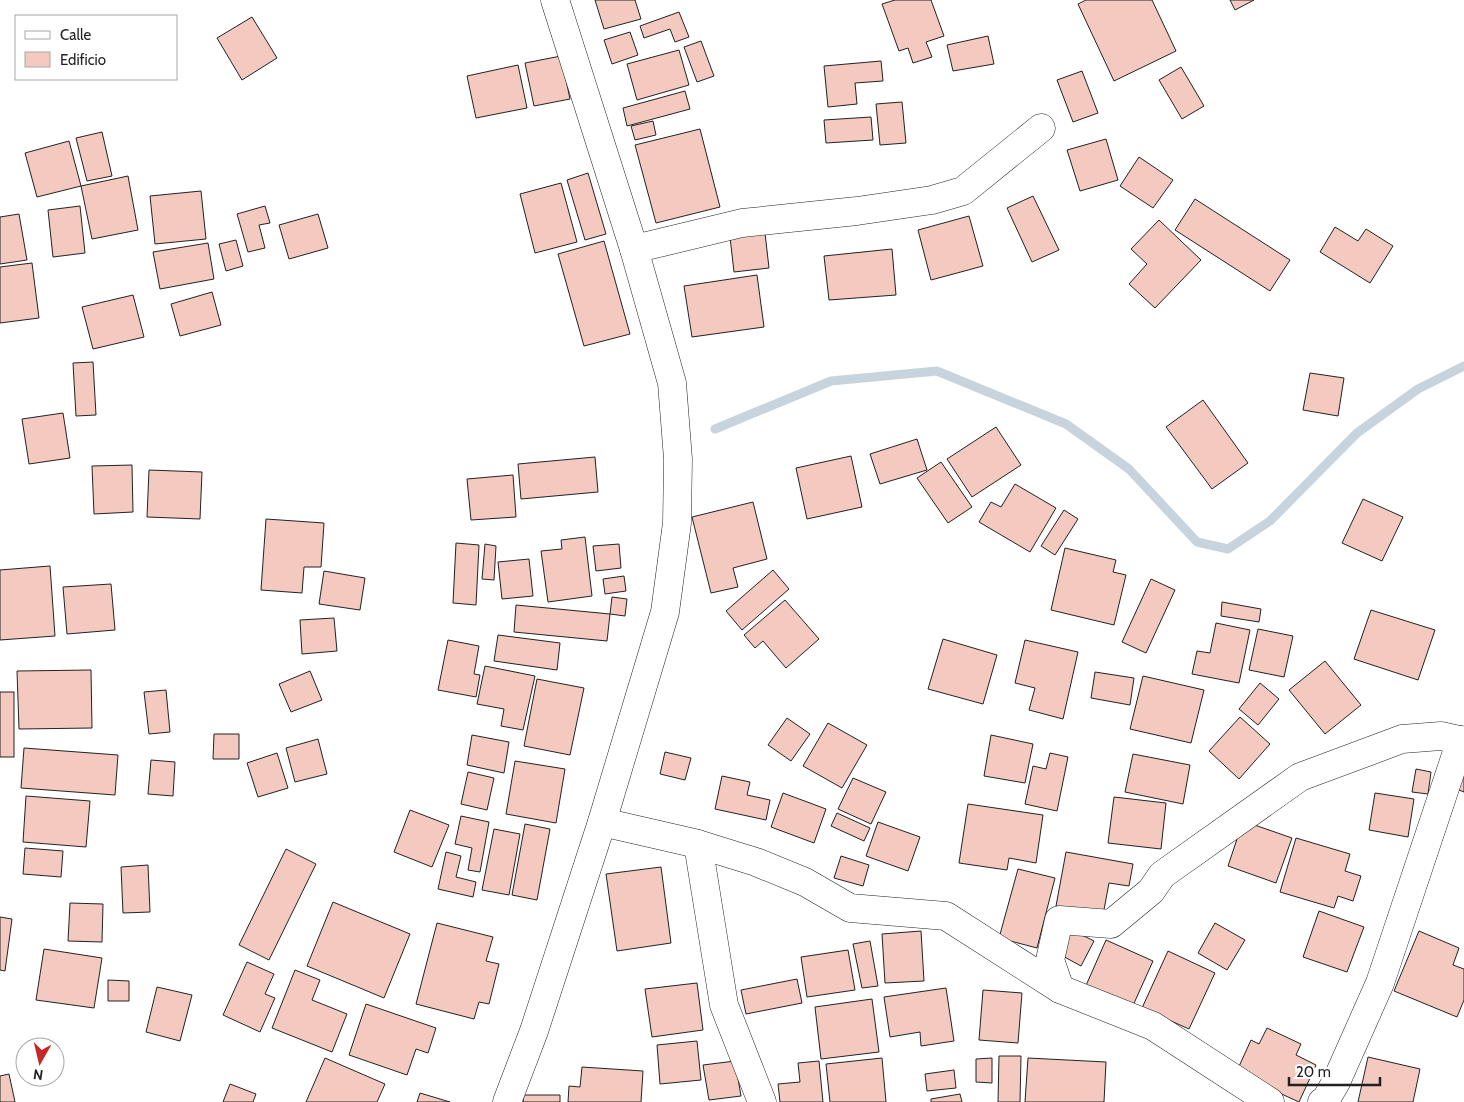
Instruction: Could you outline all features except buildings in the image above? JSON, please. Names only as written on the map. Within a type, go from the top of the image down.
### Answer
[{"type":"street","points":[[507,1102],[534,1031],[602,822],[665,612],[676,523],[678,459],[672,383],[563,5]]},
{"type":"street","points":[[634,249],[742,223],[857,211],[932,200],[963,191],[1041,128]]},
{"type":"street","points":[[1060,989],[1050,960],[1060,920],[1111,924],[1151,890],[1162,875],[1300,777],[1402,739],[1441,736],[1463,741],[1380,983],[1336,1082],[1325,1101],[1322,1102]]},
{"type":"street","points":[[602,822],[698,844],[756,862],[805,882],[850,908],[946,916],[1060,989],[1153,1026],[1270,1102]]},
{"type":"street","points":[[698,844],[724,1005],[762,1102]]},
{"type":"waterway","points":[[715,429],[831,381],[937,371],[1066,424],[1129,469],[1197,542],[1228,549],[1270,521],[1357,433],[1418,389],[1464,366]]}]
